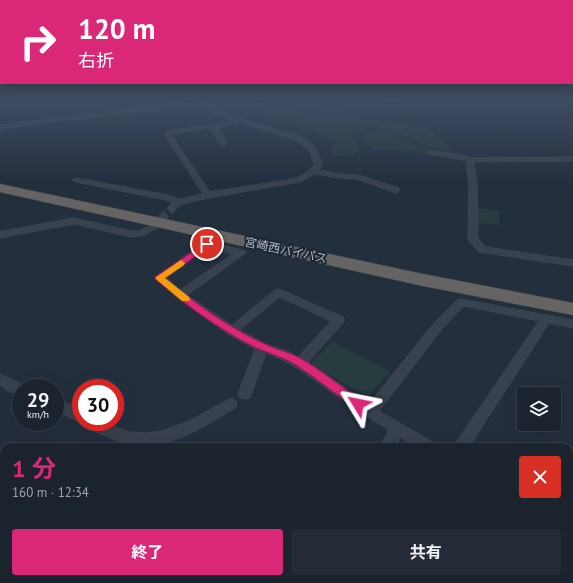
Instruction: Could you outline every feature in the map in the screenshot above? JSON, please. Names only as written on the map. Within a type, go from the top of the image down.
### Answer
[{"type":"highway","name":"宮崎西バイパス","points":[[0,179],[250,232],[573,296]]},
{"type":"highway","name":"宮崎西バイパス","points":[[0,188],[423,280],[573,309]]},
{"type":"street","points":[[204,127],[167,133],[208,195]]},
{"type":"street","points":[[213,127],[224,143]]},
{"type":"street","points":[[76,180],[168,198],[177,204],[208,195],[300,180],[314,171],[318,164],[317,158],[309,145],[302,140],[259,127]]},
{"type":"street","points":[[432,152],[472,160],[573,159]]},
{"type":"street","points":[[472,160],[470,164],[473,186],[473,240],[483,250],[573,264]]},
{"type":"street","points":[[314,171],[340,176],[358,177],[396,190]]},
{"type":"street","points":[[0,235],[74,221],[86,222],[130,234],[139,234],[152,228]]},
{"type":"street","points":[[180,295],[241,253],[207,244],[160,278],[180,295],[232,331],[262,347],[283,354],[300,363],[370,412],[422,443]]},
{"type":"street","points":[[232,331],[279,292],[339,320],[300,363]]},
{"type":"street","points":[[370,412],[438,326],[461,302],[573,324]]},
{"type":"street","points":[[464,443],[546,319]]},
{"type":"street","points":[[245,394],[262,347]]},
{"type":"street","points":[[0,379],[12,386]]},
{"type":"street","points":[[106,431],[145,440],[160,439],[186,430],[230,404]]},
{"type":"street","points":[[390,443],[396,428]]},
{"type":"green space","points":[[304,127],[371,127],[351,134],[361,149],[351,155],[333,156],[330,150],[336,141]]},
{"type":"green space","points":[[383,127],[428,127],[455,153],[432,148]]},
{"type":"green space","points":[[379,128],[432,151],[432,154],[400,150],[373,150],[361,137]]},
{"type":"green space","points":[[478,208],[499,211],[499,225],[478,223]]},
{"type":"green space","points":[[332,342],[390,371],[370,394],[363,394],[312,365],[312,362]]},
{"type":"tunnel","points":[[152,228],[174,206]]},
{"type":"slow traffic","points":[[181,263],[160,278],[185,299]]},
{"type":"route","points":[[207,244],[160,278],[180,295],[232,331],[262,347],[283,354],[298,362],[358,404]]}]
